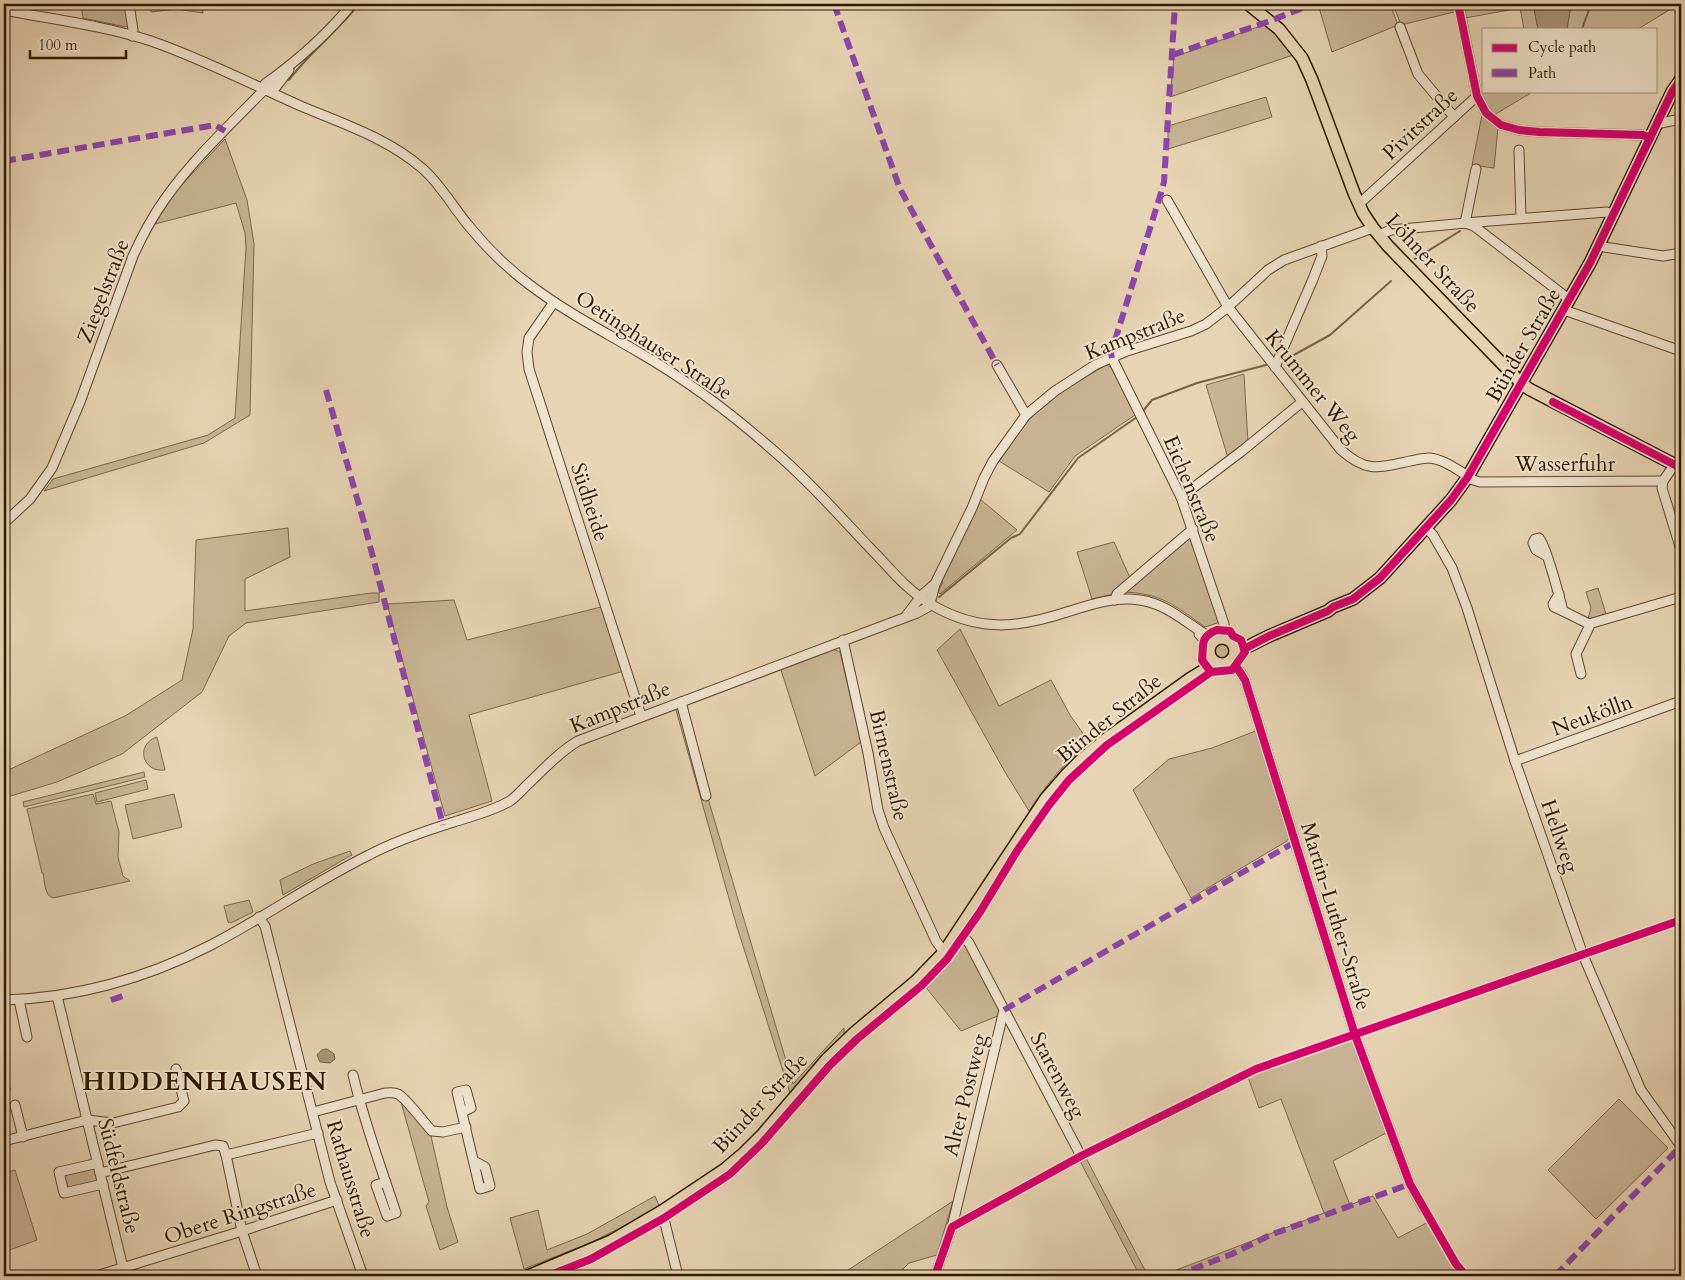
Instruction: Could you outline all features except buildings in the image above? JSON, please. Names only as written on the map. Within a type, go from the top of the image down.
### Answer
[{"type":"main road","name":"Löhner Straße","points":[[1248,4],[1279,29],[1302,58],[1359,204],[1376,232],[1521,383],[1553,402],[1678,466]]},
{"type":"main road","name":"Bünder Straße","points":[[1233,653],[1328,611],[1336,611],[1348,604],[1352,598],[1380,578],[1455,495],[1468,477],[1567,305],[1614,216],[1672,92],[1681,79]]},
{"type":"main road","points":[[1228,639],[1233,653],[1221,665],[1215,649],[1228,639]]},
{"type":"main road","name":"Bünder Straße","points":[[528,1276],[611,1241],[662,1211],[725,1169],[744,1152],[762,1135],[826,1060],[854,1033],[916,981],[944,952],[982,902],[986,890],[1046,798],[1066,775],[1106,739],[1191,678],[1215,649]]},
{"type":"street","points":[[129,4],[133,30],[132,36]]},
{"type":"street","name":"Ziegelstraße","points":[[4,523],[30,499],[52,468],[80,402],[133,256],[165,199],[188,170],[264,90],[265,84],[296,62],[352,4]]},
{"type":"street","name":"Oetinghauser Straße","points":[[4,10],[132,36],[165,46],[380,140],[422,168],[442,189],[492,252],[528,284],[554,302],[643,354],[686,382],[770,447],[902,581],[930,604],[967,620],[984,624],[1019,625],[1115,600],[1139,600],[1153,603],[1172,612],[1192,626],[1215,649]]},
{"type":"street","points":[[1460,12],[1476,96]]},
{"type":"street","points":[[1400,27],[1418,74],[1454,117]]},
{"type":"street","name":"Pivitstraße","points":[[1359,204],[1476,96],[1486,113],[1501,125],[1519,130],[1643,135],[1650,138]]},
{"type":"street","points":[[1658,122],[1681,119]]},
{"type":"street","points":[[1519,150],[1521,218]]},
{"type":"street","points":[[1476,169],[1465,223],[1474,226],[1567,305],[1681,351]]},
{"type":"street","name":"Krummer Weg","points":[[1167,200],[1228,307],[1341,450],[1360,465],[1383,467],[1427,458],[1444,462],[1468,477]]},
{"type":"street","name":"Kampstraße","points":[[4,1000],[57,996],[112,984],[168,965],[213,944],[370,854],[443,825],[497,808],[512,800],[568,747],[578,741],[917,613],[928,607],[935,584],[972,508],[984,478],[1004,445],[1026,415],[1056,391],[1094,366],[1127,351],[1191,331],[1206,324],[1228,307],[1268,270],[1284,260],[1320,246],[1391,230],[1607,212],[1614,216]]},
{"type":"street","points":[[1600,244],[1604,247],[1663,256],[1681,253]]},
{"type":"street","points":[[1275,367],[1314,279],[1322,256],[1320,246]]},
{"type":"street","name":"Südheide","points":[[554,302],[529,338],[527,352],[529,369],[641,716]]},
{"type":"street","name":"Eichenstraße","points":[[1112,358],[1181,497],[1193,529],[1224,624],[1225,631],[1215,649]]},
{"type":"street","points":[[997,365],[1026,415]]},
{"type":"street","points":[[1181,497],[1302,402]]},
{"type":"street","points":[[1678,466],[1663,481],[1662,488],[1681,550]]},
{"type":"street","name":"Wasserfuhr","points":[[1468,477],[1480,482],[1663,481]]},
{"type":"street","name":"Hellweg","points":[[1426,528],[1433,535],[1452,568],[1467,608],[1514,761],[1583,955],[1641,1090],[1681,1146]]},
{"type":"street","points":[[1115,600],[1117,594],[1193,529]]},
{"type":"street","points":[[1547,556],[1563,611],[1589,624],[1681,596]]},
{"type":"street","name":"Kampstraße","points":[[906,616],[921,597],[935,584]]},
{"type":"street","points":[[1581,674],[1576,654],[1589,624]]},
{"type":"street","name":"Birnenstraße","points":[[843,640],[878,810],[884,828],[936,941],[944,952]]},
{"type":"street","name":"Martin-Luther-Straße","points":[[1233,653],[1245,680],[1355,1035],[1410,1184],[1424,1209]]},
{"type":"street","name":"Neukölln","points":[[1514,761],[1681,701]]},
{"type":"street","points":[[681,702],[706,796]]},
{"type":"street","name":"Rathausstraße","points":[[259,917],[265,926],[330,1182],[362,1276]]},
{"type":"street","name":"Alter Postweg","points":[[935,1276],[952,1226],[1004,1010],[961,929]]},
{"type":"street","name":"Südfeldstraße","points":[[57,996],[124,1272]]},
{"type":"street","points":[[19,1000],[27,1037]]},
{"type":"street","name":"Starenweg","points":[[1004,1010],[1081,1156]]},
{"type":"street","points":[[4,1141],[87,1120],[113,1123],[178,1106],[184,1101],[176,1069]]},
{"type":"street","points":[[352,1074],[386,1182]]},
{"type":"street","points":[[313,1112],[385,1093],[398,1094],[432,1131],[444,1132],[466,1127]]},
{"type":"street","points":[[15,1105],[22,1137]]},
{"type":"street","points":[[462,1112],[474,1161]]},
{"type":"street","points":[[226,1155],[318,1133]]},
{"type":"street","points":[[100,1173],[215,1145],[223,1146],[242,1231],[257,1276]]},
{"type":"street","points":[[98,1163],[58,1172],[64,1193],[103,1184]]},
{"type":"street","name":"Obere Ringstraße","points":[[96,1276],[124,1272],[337,1200]]},
{"type":"street","points":[[662,1211],[678,1276]]},
{"type":"shaded area","points":[[81,4],[126,4],[129,24],[126,27],[83,18]]},
{"type":"shaded area","points":[[149,4],[202,4],[203,13],[176,9],[151,12]]},
{"type":"shaded area","points":[[1318,4],[1390,4],[1398,25],[1332,52]]},
{"type":"shaded area","points":[[1393,4],[1457,4],[1458,11],[1401,25]]},
{"type":"shaded area","points":[[1462,4],[1533,4],[1538,28],[1524,28],[1520,8],[1465,18]]},
{"type":"shaded area","points":[[1533,4],[1571,4],[1567,28],[1538,28]]},
{"type":"shaded area","points":[[1571,4],[1679,4],[1640,28],[1567,28]]},
{"type":"shaded area","points":[[1266,24],[1293,55],[1170,97],[1174,57]]},
{"type":"shaded area","points":[[1486,92],[1532,92],[1494,115],[1486,108],[1480,97]]},
{"type":"shaded area","points":[[1266,97],[1272,117],[1168,149],[1168,126]]},
{"type":"shaded area","points":[[1482,115],[1498,127],[1494,168],[1472,165]]},
{"type":"shaded area","points":[[225,139],[247,200],[254,244],[250,415],[204,443],[44,491],[53,479],[208,435],[235,418],[246,248],[245,233],[236,203],[155,224],[174,193]]},
{"type":"shaded area","points":[[1106,365],[1111,367],[1135,415],[1075,456],[1049,492],[999,461],[1015,437],[1041,407],[1059,393]]},
{"type":"shaded area","points":[[1244,374],[1248,443],[1228,458],[1206,385]]},
{"type":"shaded area","points":[[980,499],[1017,530],[940,594],[938,592],[943,582],[941,581]]},
{"type":"shaded area","points":[[288,528],[290,557],[245,579],[245,611],[371,593],[379,593],[379,602],[246,623],[229,636],[202,692],[122,754],[57,782],[4,798],[4,772],[125,716],[182,680],[193,629],[196,540]]},
{"type":"shaded area","points":[[1187,537],[1192,537],[1220,622],[1205,627],[1175,607],[1157,598],[1122,592]]},
{"type":"shaded area","points":[[1114,542],[1131,580],[1117,593],[1092,599],[1077,552]]},
{"type":"shaded area","points":[[1598,588],[1606,614],[1588,619],[1591,608],[1586,592]]},
{"type":"shaded area","points":[[454,600],[467,640],[601,607],[624,671],[469,715],[492,801],[445,816],[387,604]]},
{"type":"shaded area","points":[[960,629],[999,706],[1051,680],[1070,715],[1089,742],[1056,774],[1029,811],[937,650]]},
{"type":"shaded area","points":[[1223,643],[1229,645],[1231,651],[1229,657],[1223,659],[1217,657],[1215,651],[1217,645]]},
{"type":"shaded area","points":[[833,649],[840,652],[861,742],[815,776],[780,667]]},
{"type":"shaded area","points":[[681,708],[793,1084],[844,1028],[844,1034],[790,1093],[737,927],[676,710]]},
{"type":"shaded area","points":[[1258,730],[1289,837],[1287,841],[1191,898],[1133,790],[1169,759],[1212,748]]},
{"type":"shaded area","points":[[157,737],[165,770],[157,770],[151,767],[144,757],[146,746]]},
{"type":"shaded area","points":[[144,772],[145,777],[24,807],[23,802]]},
{"type":"shaded area","points":[[146,780],[148,789],[97,802],[95,793]]},
{"type":"shaded area","points":[[93,794],[96,804],[111,801],[119,832],[118,857],[123,876],[130,881],[53,898],[45,888],[27,809]]},
{"type":"shaded area","points":[[174,794],[182,827],[133,839],[125,805]]},
{"type":"shaded area","points":[[350,851],[352,855],[283,895],[280,880],[313,864]]},
{"type":"shaded area","points":[[249,900],[253,912],[231,923],[228,922],[224,906]]},
{"type":"shaded area","points":[[963,941],[999,1004],[1000,1015],[961,1031],[924,985]]},
{"type":"shaded area","points":[[1352,1040],[1386,1133],[1333,1161],[1350,1205],[1373,1196],[1398,1238],[1430,1221],[1462,1276],[1161,1276],[1324,1213],[1281,1099],[1259,1108],[1248,1077]]},
{"type":"shaded area","points":[[327,1049],[334,1054],[335,1059],[330,1063],[320,1062],[317,1055],[321,1050]]},
{"type":"shaded area","points":[[1619,1099],[1668,1148],[1596,1219],[1548,1170]]},
{"type":"shaded area","points":[[401,1102],[431,1136],[447,1207],[458,1242],[440,1250],[426,1206],[429,1202]]},
{"type":"shaded area","points":[[1086,1158],[1148,1276],[1140,1276],[1080,1161]]},
{"type":"shaded area","points":[[95,1168],[99,1181],[68,1188],[63,1180],[65,1175]]},
{"type":"shaded area","points":[[15,1170],[37,1240],[4,1252],[4,1173]]},
{"type":"shaded area","points":[[655,1196],[660,1208],[590,1243],[524,1269],[510,1218],[538,1210],[547,1250],[587,1234]]},
{"type":"shaded area","points":[[953,1201],[937,1255],[909,1263],[896,1276],[839,1276]]},
{"type":"waterway","points":[[289,80],[359,4]]},
{"type":"waterway","points":[[1582,28],[1591,4]]},
{"type":"waterway","points":[[1415,259],[1460,231]]},
{"type":"waterway","points":[[1283,361],[1330,335],[1391,281]]},
{"type":"waterway","points":[[1143,411],[1152,400],[1197,383],[1266,365]]},
{"type":"waterway","points":[[939,597],[1011,538],[1020,534],[1078,458],[1137,417]]},
{"type":"marked path","points":[[834,4],[900,189],[997,365]]},
{"type":"marked path","points":[[1112,358],[1111,353],[1164,182],[1175,4]]},
{"type":"marked path","points":[[1172,55],[1270,21],[1312,4]]},
{"type":"marked path","points":[[4,161],[215,125],[225,131]]},
{"type":"marked path","points":[[326,390],[363,519],[443,825]]},
{"type":"marked path","points":[[1004,1010],[1295,842]]},
{"type":"marked path","points":[[111,1000],[123,996]]},
{"type":"marked path","points":[[1555,1276],[1681,1146]]},
{"type":"marked path","points":[[1175,1276],[1232,1254],[1270,1235],[1410,1184]]},
{"type":"cycle path","points":[[1458,4],[1477,96],[1486,113],[1501,125],[1519,130],[1539,132],[1643,135],[1650,138]]},
{"type":"cycle path","points":[[1244,649],[1353,599],[1380,578],[1451,500],[1467,478],[1590,263],[1672,92],[1681,79]]},
{"type":"cycle path","points":[[1553,402],[1681,468]]},
{"type":"cycle path","points":[[1217,630],[1230,631],[1233,636],[1241,640],[1245,652],[1232,670],[1211,672],[1202,660],[1205,639],[1217,630]]},
{"type":"cycle path","points":[[1236,666],[1245,680],[1355,1035],[1410,1184],[1456,1264],[1466,1276]]},
{"type":"cycle path","points":[[548,1276],[591,1259],[664,1218],[730,1174],[762,1143],[830,1065],[857,1039],[921,986],[947,959],[980,912],[1017,851],[1069,780],[1107,745],[1211,672]]},
{"type":"cycle path","points":[[935,1276],[952,1227],[1081,1156],[1256,1069],[1681,920]]},
{"type":"district","name":"HIDDENHAUSEN","points":[[205,1081]]}]
